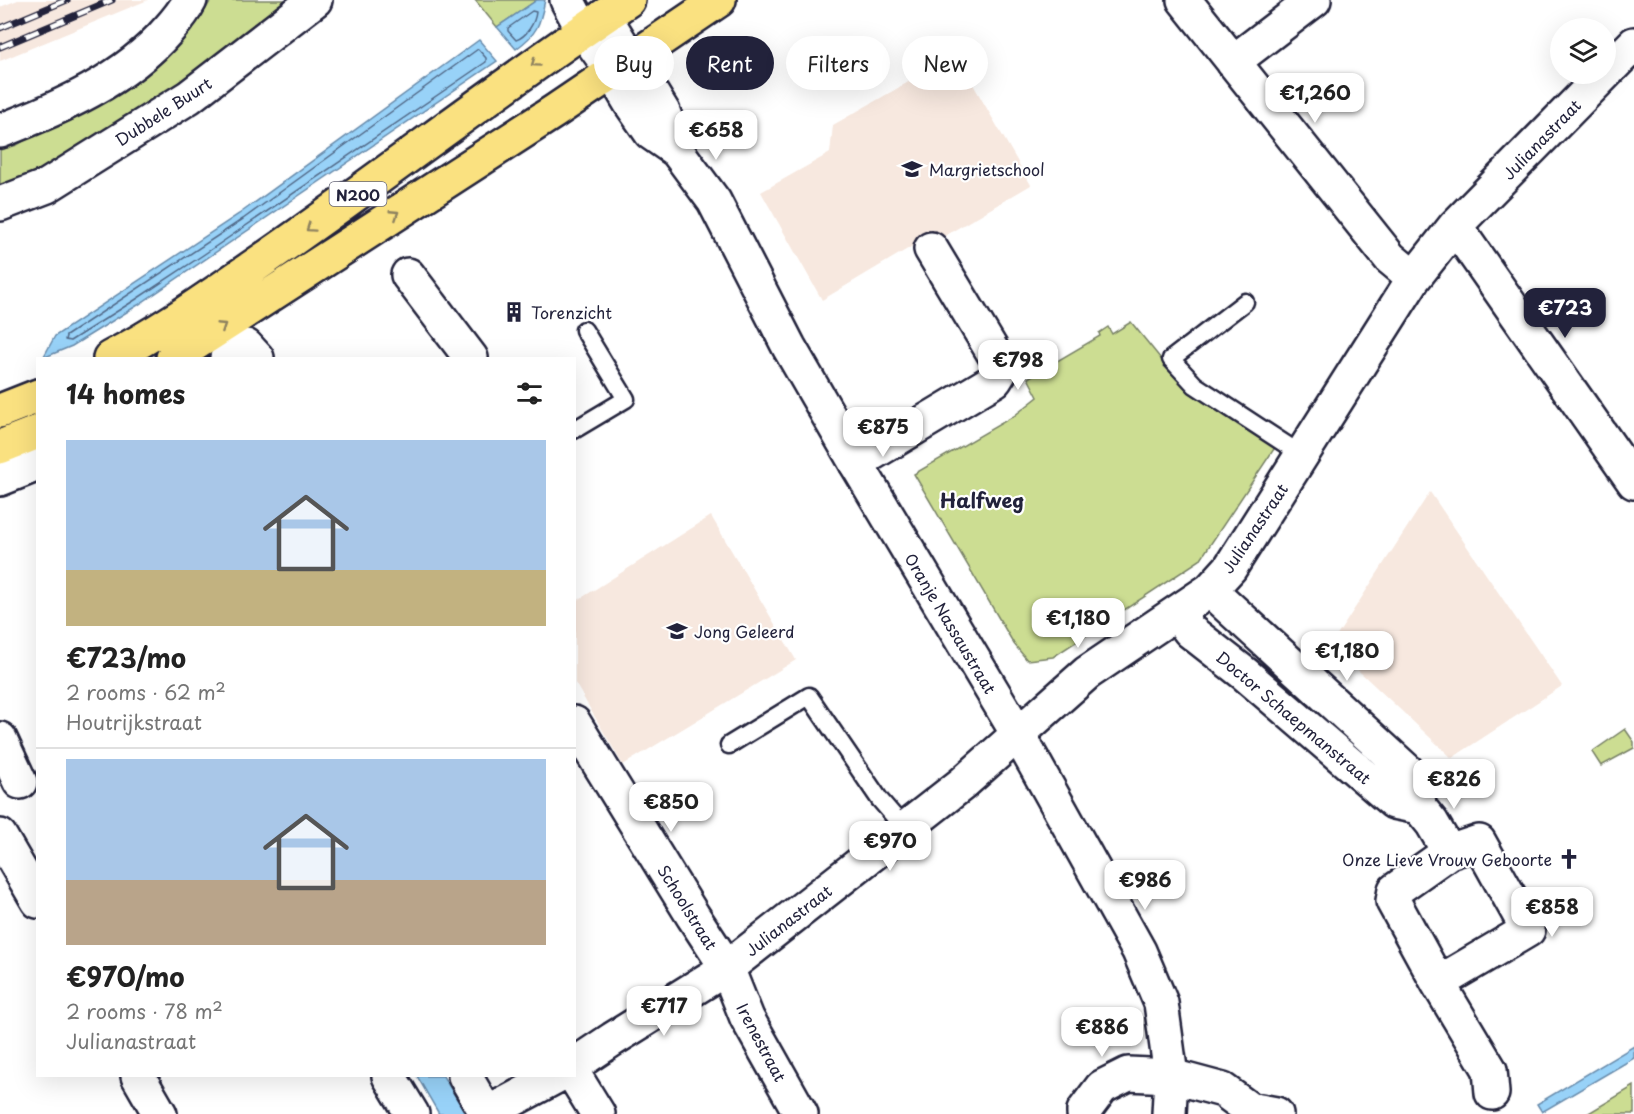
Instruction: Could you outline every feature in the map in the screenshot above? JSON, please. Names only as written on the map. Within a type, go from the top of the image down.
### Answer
[{"type":"main road","name":"N200","points":[[666,36],[719,0]]},
{"type":"main road","name":"N200","points":[[112,357],[174,321],[343,205],[603,12]]},
{"type":"main road","name":"N200","points":[[175,357],[594,85]]},
{"type":"main road","points":[[0,447],[36,433]]},
{"type":"street","points":[[0,131],[70,101],[114,77],[155,45],[185,10],[190,0]]},
{"type":"street","name":"Dubbele Buurt","points":[[0,204],[47,186],[189,97],[315,0]]},
{"type":"street","points":[[567,0],[603,12]]},
{"type":"street","points":[[1184,0],[1390,258],[1414,278]]},
{"type":"street","points":[[1233,62],[1314,0]]},
{"type":"street","name":"Oranje Nassaustraat","points":[[603,12],[611,36]]},
{"type":"street","name":"Julianastraat","points":[[576,1064],[727,968],[962,784],[1088,673],[1210,590],[1230,568],[1414,278],[1455,226],[1634,44]]},
{"type":"street","name":"Oranje Nassaustraat","points":[[642,90],[663,112],[677,151],[714,201],[789,347],[856,464],[1018,734],[1139,951],[1161,1002],[1171,1076],[1169,1114]]},
{"type":"street","points":[[1455,226],[1634,480]]},
{"type":"street","points":[[856,464],[995,380],[1000,372],[999,362],[931,249]]},
{"type":"street","points":[[408,275],[470,357]]},
{"type":"street","points":[[0,479],[36,465]]},
{"type":"street","name":"Doctor Schaepmanstraat","points":[[1210,590],[1417,780],[1419,807],[1432,823],[1449,852]]},
{"type":"street","name":"Doctor Schaepmanstraat","points":[[1177,614],[1190,631],[1245,674],[1394,802],[1419,807]]},
{"type":"street","name":"Schoolstraat","points":[[576,726],[727,968]]},
{"type":"street","points":[[0,739],[19,785]]},
{"type":"street","points":[[0,836],[36,898]]},
{"type":"street","points":[[1438,983],[1528,930],[1479,842],[1449,852],[1395,890],[1393,901],[1438,983],[1490,1070],[1492,1093]]},
{"type":"street","name":"Irenestraat","points":[[727,968],[747,1018],[801,1114]]},
{"type":"street","points":[[1084,1114],[1102,1087],[1128,1074],[1171,1076],[1223,1090],[1257,1113]]},
{"type":"street","points":[[139,1077],[160,1114]]},
{"type":"street","points":[[390,1077],[412,1114]]},
{"type":"street","points":[[466,1077],[487,1114],[555,1077]]},
{"type":"street","points":[[575,1077],[598,1114]]},
{"type":"lane","points":[[1245,302],[1171,359],[1196,385],[1302,455]]},
{"type":"lane","points":[[576,429],[626,399],[584,330]]},
{"type":"lane","points":[[729,745],[809,696],[880,800],[905,829]]},
{"type":"shaded area","points":[[18,0],[148,0],[0,61],[0,7]]},
{"type":"shaded area","name":"Margrietschool","points":[[902,86],[902,90],[976,90],[1031,185],[936,241],[921,241],[822,300],[761,192],[830,153],[833,125]]},
{"type":"shaded area","points":[[1430,492],[1562,686],[1452,758],[1331,645]]},
{"type":"shaded area","name":"Jong Geleerd","points":[[711,516],[796,660],[623,765],[576,685],[576,601]]},
{"type":"green space","points":[[211,0],[295,0],[154,104],[79,149],[0,188],[0,150],[17,145],[167,54],[202,15]]},
{"type":"green space","points":[[475,0],[537,0],[497,27]]},
{"type":"green space","points":[[1131,322],[1178,380],[1276,446],[1200,560],[1053,657],[1027,660],[1014,644],[914,474],[1014,416],[1038,397],[1028,378],[1100,336],[1099,333],[1108,327],[1112,334]]},
{"type":"green space","points":[[1625,729],[1634,742],[1634,748],[1601,766],[1592,752]]},
{"type":"green space","points":[[1634,1086],[1634,1114],[1587,1114]]},
{"type":"water","points":[[537,0],[545,0],[539,23],[529,39],[516,49],[497,27]]},
{"type":"water","points":[[479,40],[497,61],[138,305],[72,346],[44,357],[55,336],[239,214]]},
{"type":"water","points":[[1634,1046],[1634,1058],[1542,1112],[1537,1104]]},
{"type":"water","points":[[418,1077],[444,1077],[466,1114],[439,1114]]},
{"type":"railway","points":[[0,28],[67,0]]},
{"type":"railway","points":[[0,47],[112,0]]},
{"type":"place","name":"Margrietschool","points":[[912,169]]},
{"type":"place","name":"Torenzicht","points":[[514,312]]},
{"type":"place","name":"Jong Geleerd","points":[[677,631]]},
{"type":"place","name":"Onze Lieve Vrouw Geboorte","points":[[1569,859]]},
{"type":"district","name":"Halfweg","points":[[982,500]]}]
